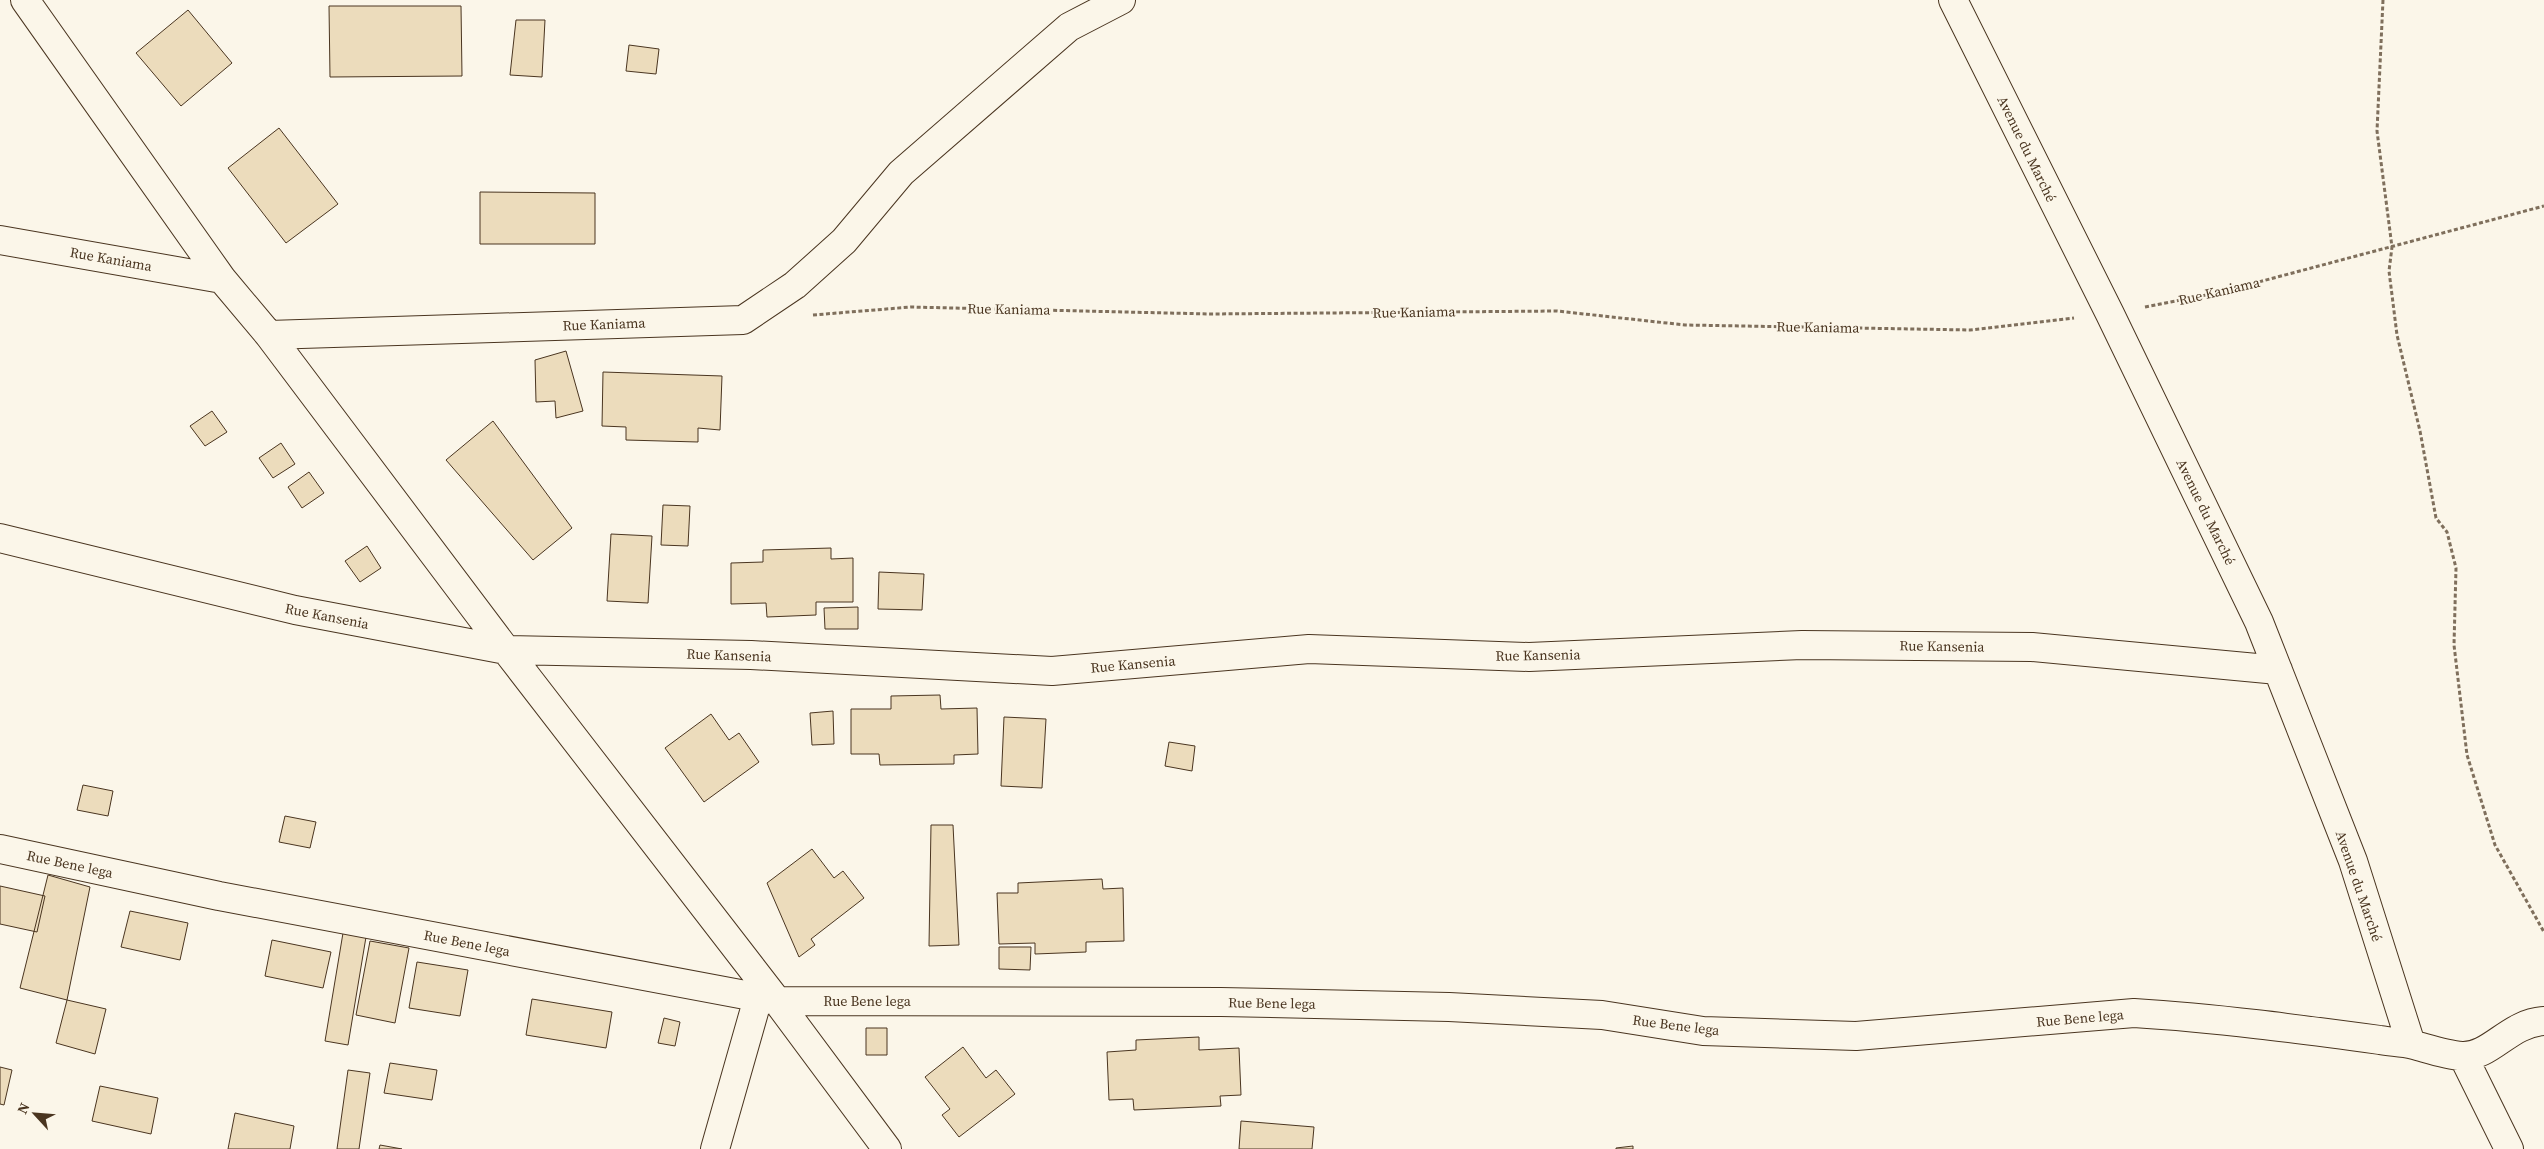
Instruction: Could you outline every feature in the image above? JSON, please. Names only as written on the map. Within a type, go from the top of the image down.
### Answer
[{"type":"street","points":[[25,0],[222,278],[269,335],[767,999],[887,1149]]},
{"type":"street","name":"Rue Kaniama","points":[[269,335],[345,331],[744,320],[795,285],[844,241],[901,173],[1069,27],[1121,0]]},
{"type":"street","name":"Avenue du Marché","points":[[1953,0],[2110,314],[2259,622],[2353,861],[2411,1044]]},
{"type":"street","name":"Rue Kaniama","points":[[0,240],[222,278]]},
{"type":"street","name":"Rue Kansenia","points":[[0,538],[295,610],[506,650],[751,655],[1052,671],[1309,649],[1529,657],[1802,645],[2022,647],[2278,670]]},
{"type":"street","name":"Rue Bene lega","points":[[0,849],[219,896],[767,999],[1221,1002],[1449,1007],[1602,1015],[1703,1030],[1856,1036],[2134,1013],[2247,1023],[2411,1044],[2463,1056],[2484,1051],[2522,1025],[2544,1021]]},
{"type":"street","points":[[714,1149],[767,999]]},
{"type":"street","points":[[2463,1056],[2509,1149]]},
{"type":"path","points":[[2383,0],[2377,131],[2392,247],[2389,272],[2397,335],[2420,430],[2436,518],[2447,532],[2456,568],[2454,645],[2467,755],[2495,845],[2544,932]]},
{"type":"path","name":"Rue Kaniama","points":[[812,315],[911,307],[1210,314],[1557,311],[1685,325],[1970,330],[2110,314],[2221,292],[2544,206]]},
{"type":"building","points":[[329,6],[461,6],[462,76],[330,77]]},
{"type":"building","points":[[188,10],[232,63],[181,106],[136,53]]},
{"type":"building","points":[[516,20],[545,20],[542,77],[510,75]]},
{"type":"building","points":[[629,45],[659,49],[656,74],[626,71]]},
{"type":"building","points":[[279,128],[338,204],[286,243],[228,168]]},
{"type":"building","points":[[480,192],[595,193],[595,244],[480,244]]},
{"type":"building","points":[[566,351],[583,411],[556,418],[555,401],[536,402],[535,360]]},
{"type":"building","points":[[603,372],[722,376],[720,430],[698,428],[698,442],[626,440],[626,427],[602,426]]},
{"type":"building","points":[[212,411],[227,432],[205,446],[190,426]]},
{"type":"building","points":[[493,421],[572,528],[533,560],[446,460]]},
{"type":"building","points":[[281,443],[295,464],[273,478],[259,458]]},
{"type":"building","points":[[309,472],[324,493],[302,508],[288,487]]},
{"type":"building","points":[[663,505],[690,506],[688,546],[661,545]]},
{"type":"building","points":[[611,534],[652,536],[648,603],[607,601]]},
{"type":"building","points":[[367,546],[381,568],[360,582],[345,561]]},
{"type":"building","points":[[831,548],[831,559],[853,558],[853,602],[816,602],[816,615],[767,617],[766,603],[731,604],[731,563],[763,562],[763,550]]},
{"type":"building","points":[[879,572],[924,574],[922,610],[878,609]]},
{"type":"building","points":[[858,607],[858,629],[825,629],[824,608]]},
{"type":"building","points":[[940,695],[941,709],[977,708],[978,754],[954,755],[954,764],[880,765],[879,754],[851,754],[851,709],[891,709],[891,696]]},
{"type":"building","points":[[833,711],[834,744],[812,745],[810,713]]},
{"type":"building","points":[[711,714],[729,740],[739,733],[759,762],[704,802],[665,748]]},
{"type":"building","points":[[1004,717],[1046,719],[1042,788],[1001,786]]},
{"type":"building","points":[[1169,742],[1195,746],[1192,771],[1165,766]]},
{"type":"building","points":[[83,785],[113,791],[108,816],[77,810]]},
{"type":"building","points":[[285,816],[316,822],[310,848],[279,842]]},
{"type":"building","points":[[931,825],[953,825],[959,945],[929,946]]},
{"type":"building","points":[[812,849],[834,878],[843,871],[864,898],[811,939],[815,945],[799,957],[767,883]]},
{"type":"building","points":[[48,875],[90,887],[67,1000],[20,988]]},
{"type":"building","points":[[1102,879],[1103,889],[1123,888],[1124,941],[1086,942],[1086,952],[1035,954],[1035,943],[999,944],[997,893],[1018,893],[1018,883]]},
{"type":"building","points":[[0,886],[45,896],[37,932],[0,924]]},
{"type":"building","points":[[130,911],[188,923],[180,960],[121,947]]},
{"type":"building","points":[[343,933],[366,937],[348,1045],[325,1041]]},
{"type":"building","points":[[272,940],[331,952],[323,988],[265,976]]},
{"type":"building","points":[[370,941],[409,948],[395,1023],[356,1015]]},
{"type":"building","points":[[999,947],[1031,947],[1030,970],[999,969]]},
{"type":"building","points":[[417,962],[468,970],[460,1016],[409,1008]]},
{"type":"building","points":[[532,999],[612,1012],[606,1048],[526,1035]]},
{"type":"building","points":[[67,1000],[106,1009],[95,1054],[56,1043]]},
{"type":"building","points":[[664,1018],[680,1022],[675,1046],[658,1043]]},
{"type":"building","points":[[866,1028],[887,1028],[887,1055],[866,1055]]},
{"type":"building","points":[[1199,1037],[1199,1050],[1239,1048],[1241,1095],[1220,1096],[1221,1106],[1134,1110],[1133,1099],[1109,1100],[1107,1052],[1136,1050],[1136,1040]]},
{"type":"building","points":[[963,1047],[986,1078],[996,1070],[1015,1094],[959,1137],[942,1115],[950,1109],[925,1077]]},
{"type":"building","points":[[390,1063],[437,1070],[432,1100],[384,1093]]},
{"type":"building","points":[[0,1067],[12,1070],[4,1105],[0,1104]]},
{"type":"building","points":[[348,1070],[370,1073],[359,1149],[337,1149]]},
{"type":"building","points":[[100,1086],[158,1098],[151,1134],[92,1121]]},
{"type":"building","points":[[235,1113],[294,1126],[290,1149],[228,1149]]},
{"type":"building","points":[[1241,1121],[1314,1127],[1312,1149],[1239,1149]]},
{"type":"building","points":[[380,1145],[402,1149],[379,1149]]},
{"type":"building","points":[[1633,1146],[1633,1149],[1616,1149],[1616,1148]]}]
